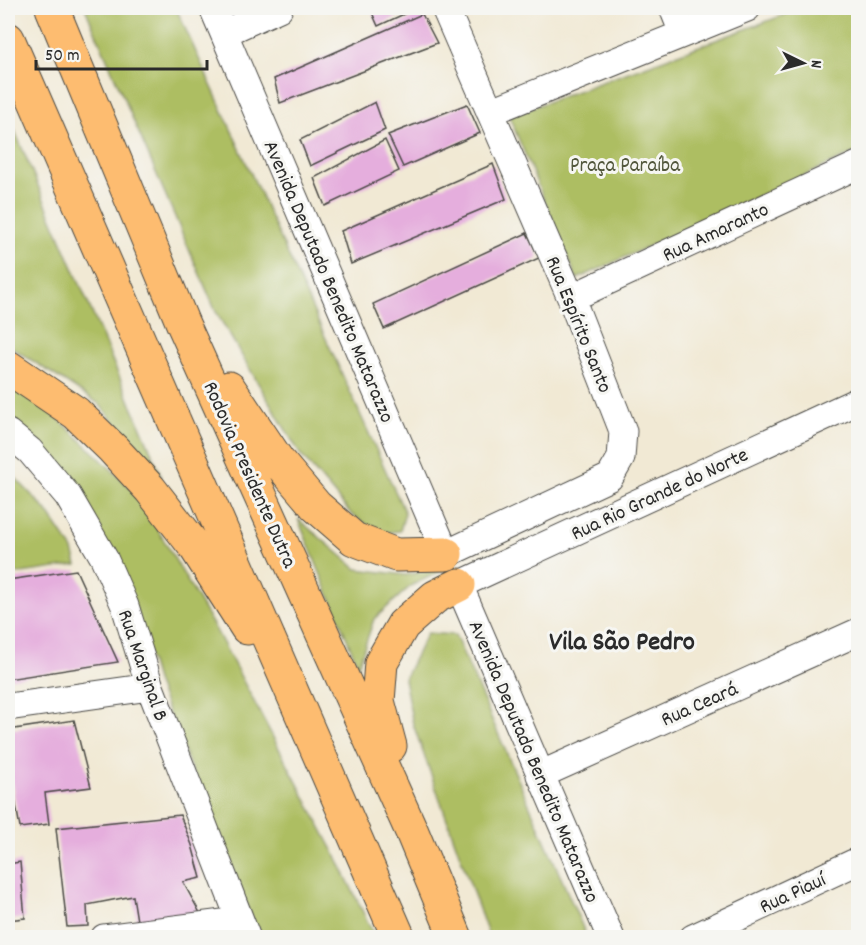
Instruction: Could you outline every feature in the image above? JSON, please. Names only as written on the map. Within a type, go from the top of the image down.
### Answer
[{"type":"highway","name":"Rodovia Presidente Dutra","points":[[52,8],[183,324],[411,832],[456,938]]},
{"type":"highway","points":[[8,39],[399,938]]},
{"type":"highway","points":[[183,324],[278,461],[316,506],[354,538],[396,555],[446,554]]},
{"type":"highway","points":[[8,367],[76,413],[150,489],[196,548],[304,716]]},
{"type":"highway","points":[[411,832],[378,701],[381,663],[403,625],[435,597],[459,585]]},
{"type":"street","name":"Avenida Deputado Benedito Matarazzo","points":[[213,8],[446,554]]},
{"type":"street","points":[[224,33],[279,8]]},
{"type":"street","name":"Rua Espírito Santo","points":[[445,8],[572,298],[623,430],[621,458],[610,477],[446,554]]},
{"type":"street","points":[[673,8],[683,33]]},
{"type":"street","points":[[490,112],[747,8]]},
{"type":"street","name":"Rua Amaranto","points":[[572,298],[858,165]]},
{"type":"street","name":"Rua Rio Grande do Norte","points":[[459,585],[858,401]]},
{"type":"street","name":"Rua Marginal B","points":[[8,433],[30,451],[68,496],[104,558],[125,606],[150,687],[243,929]]},
{"type":"street","name":"Avenida Deputado Benedito Matarazzo","points":[[459,585],[611,938]]},
{"type":"street","name":"Rua Ceará","points":[[540,775],[858,632]]},
{"type":"street","points":[[8,707],[150,687]]},
{"type":"street","name":"Rua Piauí","points":[[693,938],[858,861]]},
{"type":"street","points":[[104,938],[243,929]]},
{"type":"green space","points":[[85,8],[176,8],[405,513],[400,531],[380,533],[352,515],[300,454],[216,312]]},
{"type":"green space","name":"Praça Paraíba","points":[[803,8],[858,8],[858,151],[577,279],[509,116]]},
{"type":"green space","points":[[8,115],[162,477],[98,403],[8,345]]},
{"type":"green space","points":[[8,380],[41,402],[137,494],[216,630],[334,852],[375,937],[259,937],[157,684],[135,607],[8,423]]},
{"type":"green space","points":[[8,470],[46,510],[73,550],[77,565],[8,575]]},
{"type":"green space","points":[[298,519],[357,569],[406,575],[452,566],[412,585],[374,619],[358,666]]},
{"type":"green space","points":[[427,633],[455,635],[587,937],[489,937],[413,724],[404,679]]},
{"type":"building","points":[[370,8],[417,8],[378,26]]},
{"type":"building","points":[[422,14],[437,43],[280,103],[274,79]]},
{"type":"building","points":[[375,102],[385,130],[310,166],[300,140]]},
{"type":"building","points":[[467,104],[480,133],[403,167],[388,135]]},
{"type":"building","points":[[385,140],[399,171],[325,206],[314,178]]},
{"type":"building","points":[[493,164],[506,199],[351,264],[341,231]]},
{"type":"building","points":[[527,233],[539,258],[384,329],[373,304]]},
{"type":"building","points":[[76,570],[118,662],[8,679],[8,580]]},
{"type":"building","points":[[74,720],[91,787],[45,793],[49,824],[20,828],[8,760],[8,730]]},
{"type":"building","points":[[180,815],[192,845],[201,878],[183,882],[200,913],[138,927],[133,896],[87,905],[88,926],[67,927],[56,828]]},
{"type":"building","points":[[20,862],[25,918],[8,920],[8,864]]},
{"type":"district","name":"Vila São Pedro","points":[[622,640]]}]
